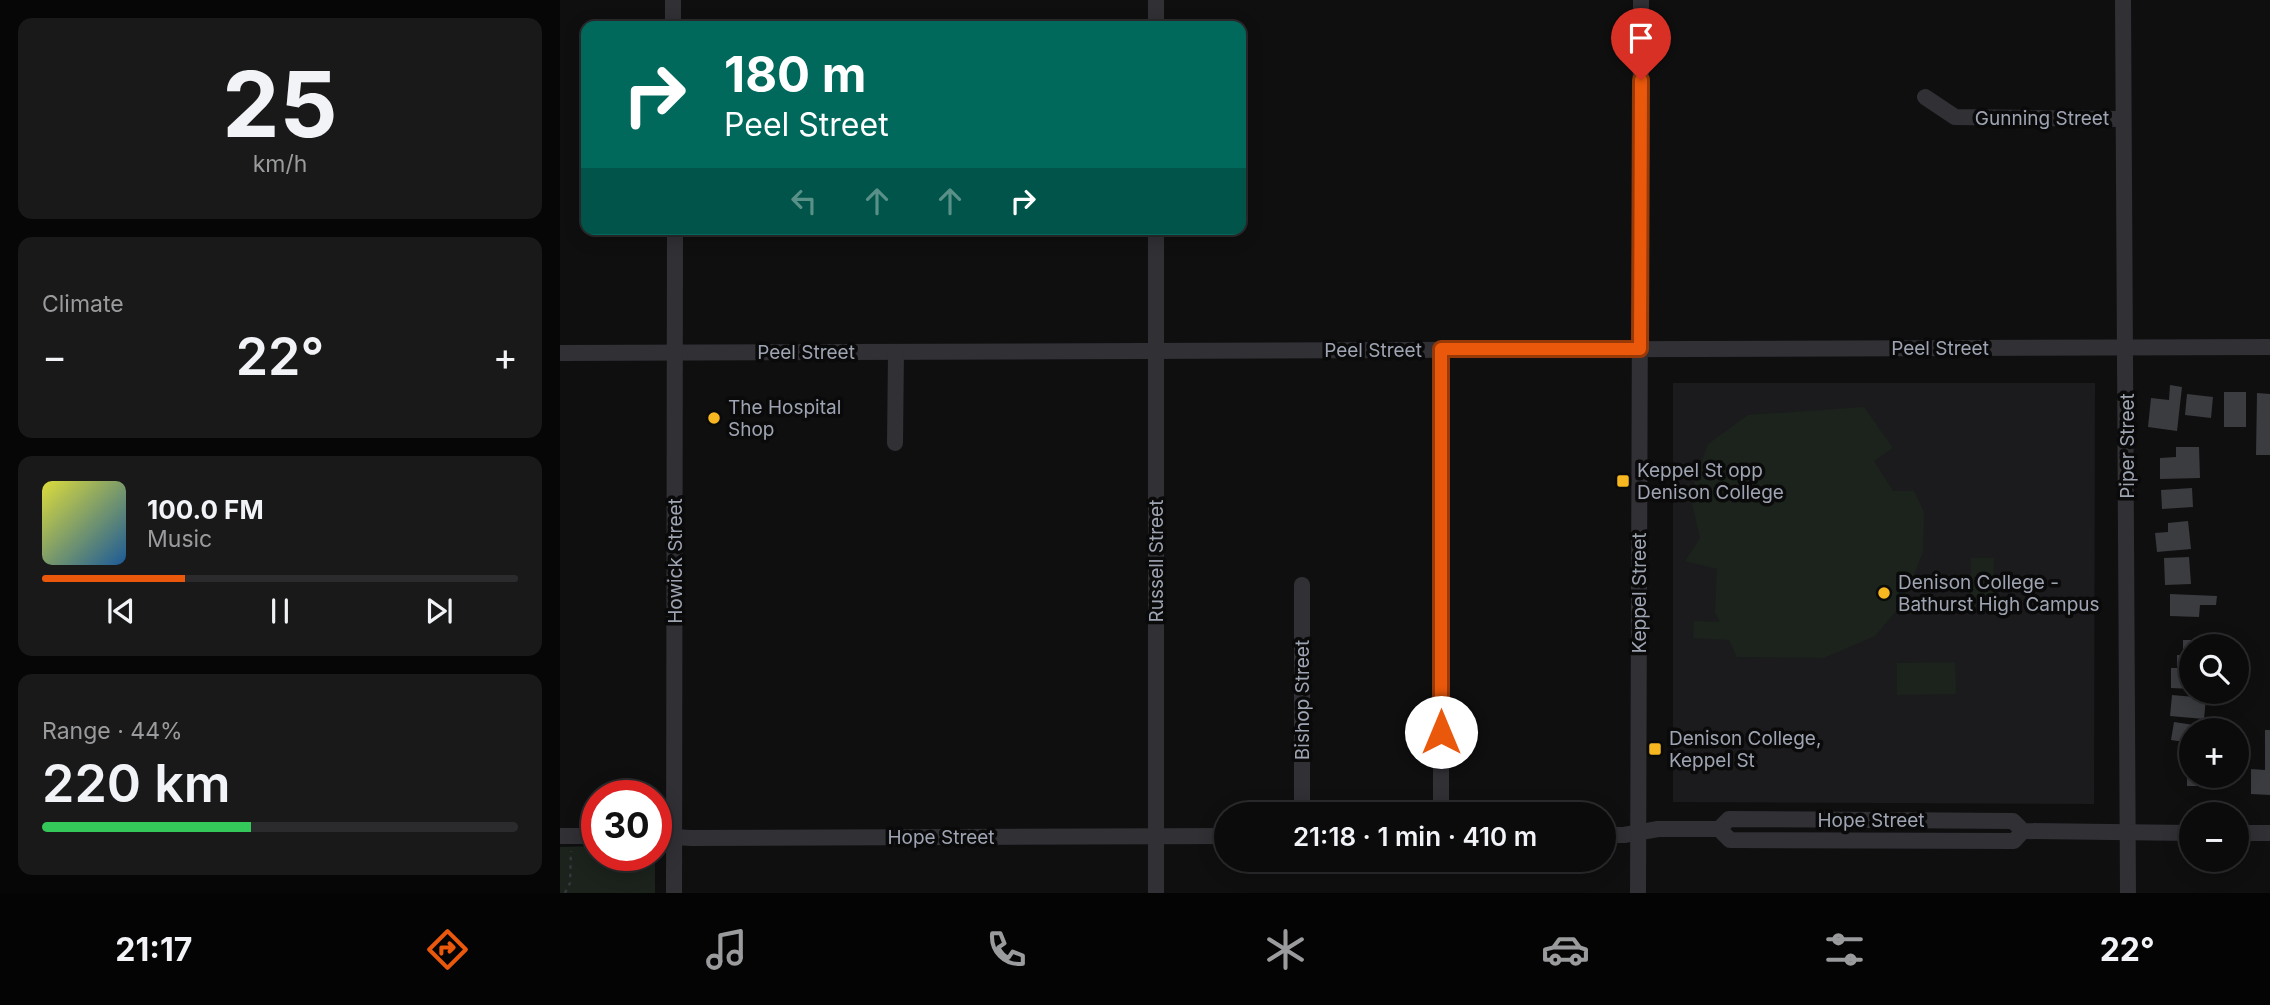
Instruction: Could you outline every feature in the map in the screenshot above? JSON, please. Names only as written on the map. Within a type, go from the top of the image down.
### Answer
[{"type":"street","points":[[673,0],[673,21]]},
{"type":"street","points":[[1156,0],[1156,21]]},
{"type":"street","name":"Keppel Street","points":[[1638,893],[1641,0]]},
{"type":"street","name":"Piper Street","points":[[2123,0],[2128,893]]},
{"type":"street","name":"Gunning Street","points":[[1926,96],[1955,117],[2123,119]]},
{"type":"street","name":"Howick Street","points":[[674,893],[675,235]]},
{"type":"street","name":"Russell Street","points":[[1156,235],[1156,893]]},
{"type":"street","name":"Peel Street","points":[[560,353],[2270,347]]},
{"type":"street","points":[[1441,349],[1441,802]]},
{"type":"street","points":[[895,443],[896,352]]},
{"type":"street","name":"Bishop Street","points":[[1302,585],[1302,802]]},
{"type":"street","name":"Hope Street","points":[[1616,834],[1658,829],[1719,830],[1729,819],[2013,821],[2023,831],[2179,833]]},
{"type":"street","points":[[2249,833],[2270,833]]},
{"type":"street","points":[[560,836],[581,836]]},
{"type":"street","name":"Hope Street","points":[[674,837],[1214,836]]},
{"type":"path","points":[[565,893],[570,883],[571,851]]},
{"type":"shaded area","name":"Denison College - Bathurst High Campus","points":[[1673,383],[2095,383],[2094,804],[1673,802]]},
{"type":"shaded area","points":[[1864,407],[1893,448],[1874,461],[1893,491],[1914,491],[1924,512],[1923,552],[1903,603],[1875,636],[1824,658],[1737,657],[1729,640],[1693,638],[1694,621],[1720,622],[1715,613],[1717,569],[1685,561],[1700,538],[1690,495],[1708,444],[1748,415]]},
{"type":"shaded area","points":[[1971,558],[1994,558],[1993,608],[1971,607]]},
{"type":"shaded area","points":[[1955,662],[1956,694],[1897,695],[1897,663]]},
{"type":"shaded area","points":[[581,846],[581,871],[655,871],[655,893],[560,893],[560,847]]},
{"type":"building","points":[[2170,385],[2182,387],[2177,431],[2148,427],[2151,398],[2169,400]]},
{"type":"building","points":[[2224,392],[2246,392],[2246,427],[2224,427]]},
{"type":"building","points":[[2257,393],[2270,394],[2270,455],[2256,455]]},
{"type":"building","points":[[2187,394],[2213,397],[2211,418],[2185,415]]},
{"type":"building","points":[[2176,447],[2199,447],[2200,478],[2160,479],[2160,458],[2176,457]]},
{"type":"building","points":[[2192,488],[2193,507],[2162,509],[2161,490]]},
{"type":"building","points":[[2188,521],[2191,549],[2157,552],[2155,533],[2168,532],[2168,523]]},
{"type":"building","points":[[2189,557],[2191,584],[2165,585],[2164,558]]},
{"type":"building","points":[[2170,594],[2217,596],[2216,605],[2200,605],[2199,617],[2170,616]]},
{"type":"building","points":[[2171,668],[2179,668],[2179,688],[2171,688]]},
{"type":"building","points":[[2172,695],[2179,696],[2179,704],[2205,704],[2204,718],[2170,716]]},
{"type":"building","points":[[2174,722],[2179,723],[2179,741],[2171,740]]},
{"type":"building","points":[[2265,730],[2270,730],[2270,795],[2251,794],[2251,769],[2265,770]]},
{"type":"place","name":"The Hospital Shop","points":[[714,418]]},
{"type":"place","name":"Keppel St opp Denison College","points":[[1623,481]]},
{"type":"place","name":"Denison College - Bathurst High Campus","points":[[1884,593]]},
{"type":"place","name":"Denison College, Keppel St","points":[[1655,749]]},
{"type":"route","points":[[1441,732],[1441,349],[1640,349],[1641,80]]}]
